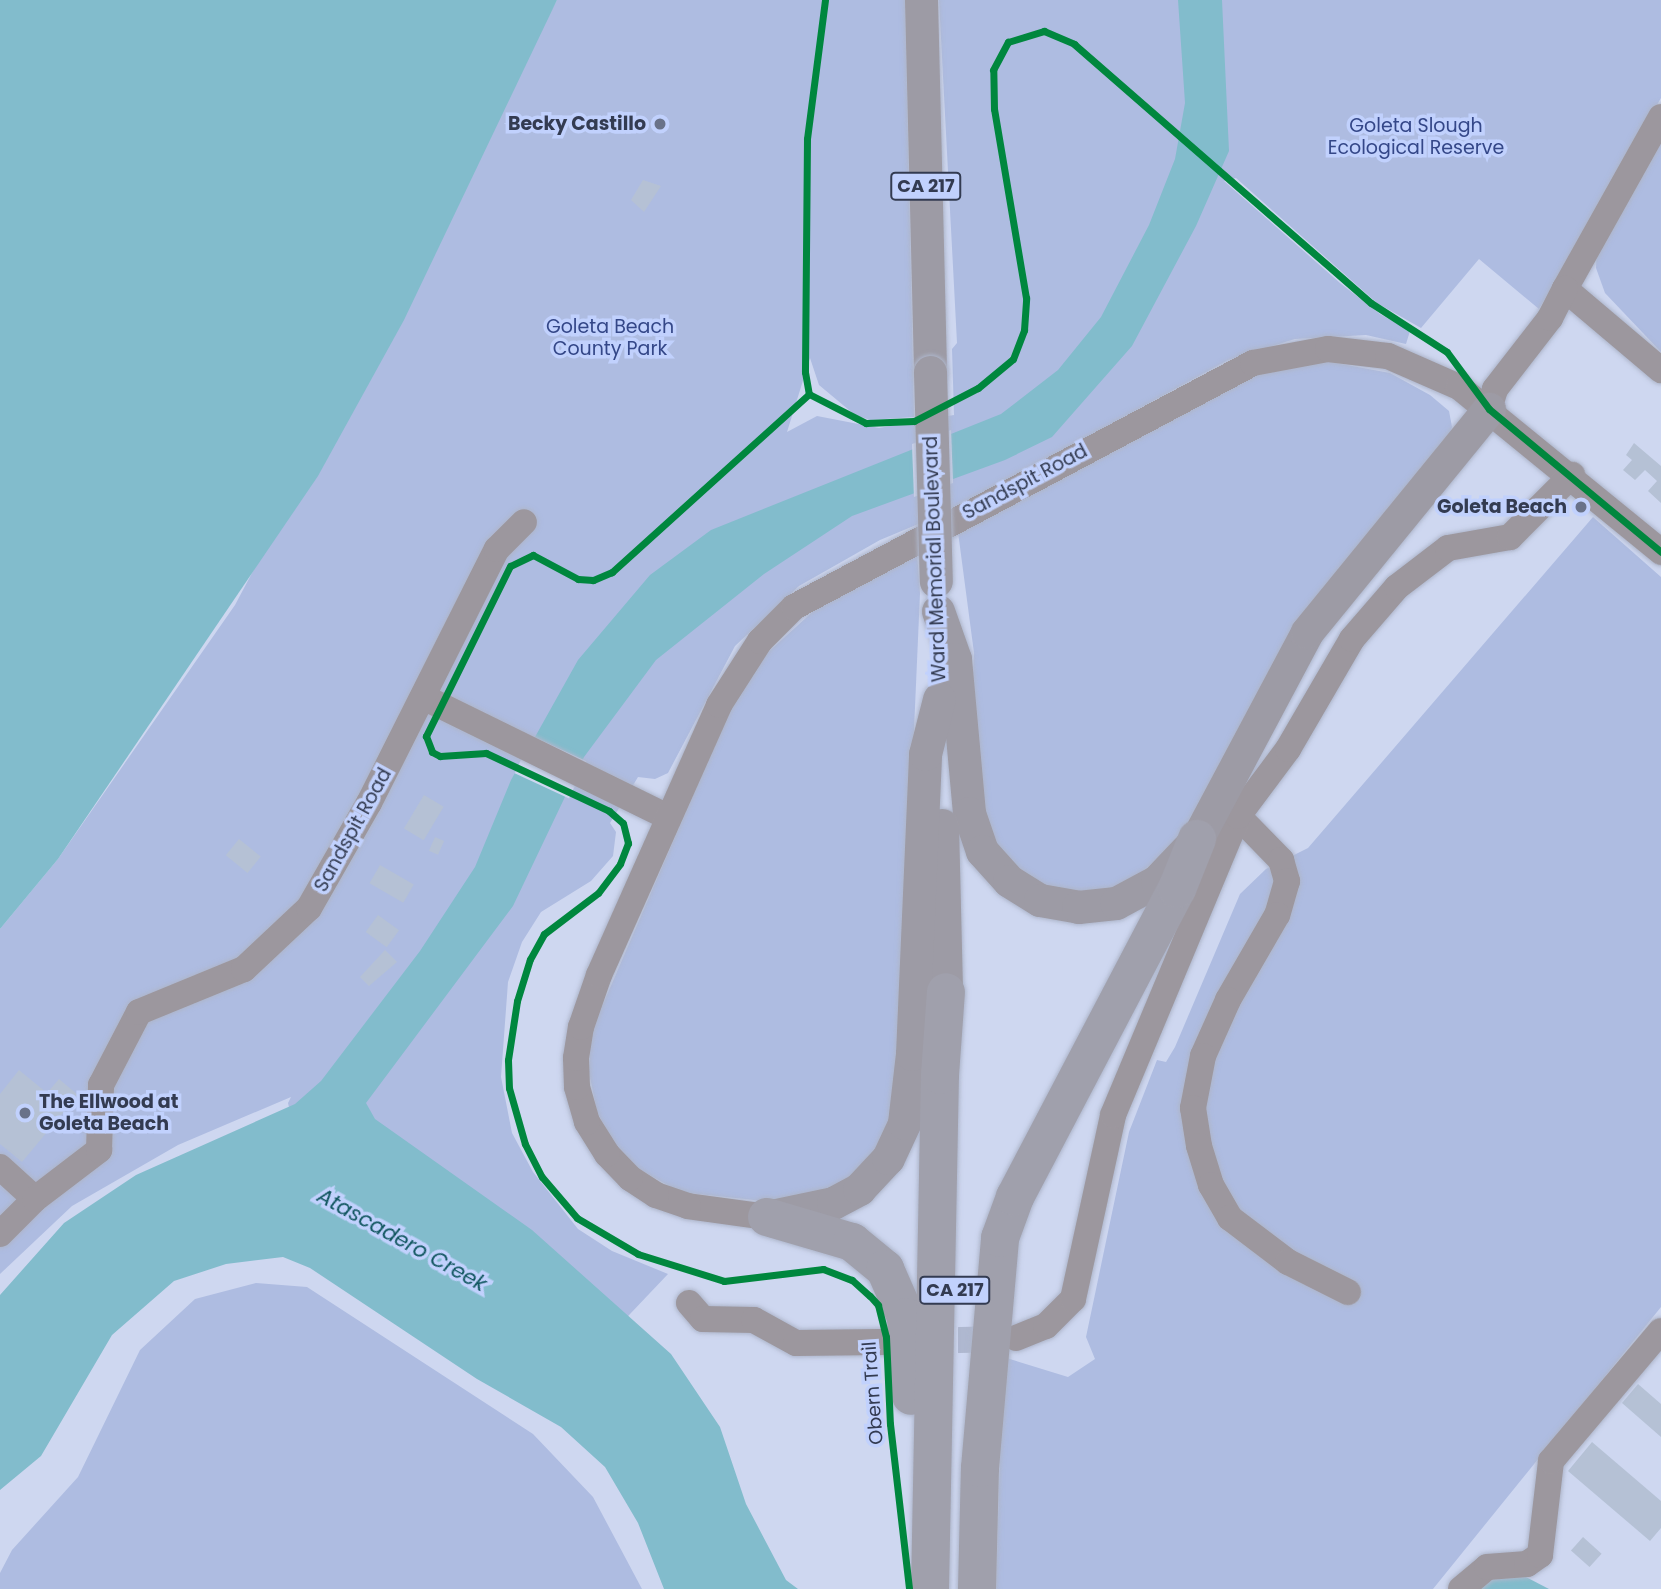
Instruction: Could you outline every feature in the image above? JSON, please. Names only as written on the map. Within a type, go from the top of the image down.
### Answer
[{"type":"highway","points":[[977,1589],[981,1455],[1000,1238],[1020,1185],[1177,889],[1197,839]]},
{"type":"highway","name":"Ward Memorial Boulevard","points":[[929,1575],[934,1527],[940,1075],[946,992]]},
{"type":"highway","name":"Ward Memorial Boulevard","points":[[946,992],[953,1066],[964,1589]]},
{"type":"highway","points":[[767,1217],[860,1246],[886,1269],[898,1291],[908,1334],[919,1528],[929,1575]]},
{"type":"main road","name":"Ward Memorial Boulevard","points":[[921,0],[946,992]]},
{"type":"main road","points":[[937,596],[955,659],[972,827],[982,850],[1009,881],[1030,895],[1062,906],[1116,903],[1157,881],[1197,839],[1307,632],[1489,409]]},
{"type":"main road","points":[[767,1217],[833,1203],[859,1189],[888,1158],[905,1123],[912,1054],[925,754],[939,699]]},
{"type":"street","points":[[1489,409],[1496,389],[1550,318],[1661,117]]},
{"type":"street","points":[[1565,289],[1661,370]]},
{"type":"street","name":"Sandspit Road","points":[[767,1217],[688,1206],[642,1187],[607,1154],[580,1101],[576,1058],[587,1006],[668,817],[741,666],[794,607],[1253,363],[1287,353],[1360,350],[1419,367],[1459,387],[1572,475],[1661,552]]},
{"type":"street","points":[[1016,1338],[1046,1326],[1073,1299],[1113,1115],[1238,816],[1288,749],[1352,639],[1398,587],[1448,548],[1510,537],[1572,475]]},
{"type":"street","name":"Sandspit Road","points":[[0,1234],[35,1199],[99,1150],[101,1085],[139,1012],[244,969],[309,908],[424,698],[497,549],[524,522]]},
{"type":"street","points":[[424,698],[668,817]]},
{"type":"street","points":[[1238,816],[1281,860],[1287,881],[1277,915],[1228,1000],[1203,1056],[1193,1108],[1199,1146],[1211,1185],[1230,1218],[1288,1262],[1348,1292]]},
{"type":"street","points":[[0,1167],[35,1199]]},
{"type":"street","points":[[689,1303],[703,1320],[754,1320],[796,1343],[882,1342]]},
{"type":"street","points":[[1461,1589],[1487,1567],[1528,1564],[1540,1555],[1551,1461],[1661,1331]]},
{"type":"green space","points":[[557,0],[905,0],[914,417],[870,420],[855,415],[819,385],[810,358],[787,432],[817,416],[879,428],[954,415],[952,349],[957,343],[939,0],[1661,0],[1661,98],[1539,309],[1479,259],[1421,328],[1377,303],[1236,178],[1224,181],[1340,283],[1380,314],[1410,331],[1406,344],[1366,335],[1295,339],[1228,360],[957,508],[880,540],[799,586],[735,646],[668,773],[655,779],[638,777],[610,823],[616,832],[613,856],[591,881],[541,912],[522,942],[508,982],[501,1077],[512,1133],[533,1172],[578,1229],[612,1251],[668,1274],[593,1353],[301,1159],[288,1103],[291,1097],[178,1145],[72,1206],[0,1274],[0,929],[58,859],[235,605]]},
{"type":"green space","points":[[1661,133],[1661,352],[1605,293],[1596,268],[1597,247]]},
{"type":"green space","points":[[1325,361],[1390,373],[1430,395],[1449,411],[1452,427],[1447,443],[1186,829],[1164,853],[1124,887],[1081,895],[1031,882],[1000,855],[982,817],[972,695],[974,653],[958,532],[1251,377],[1276,368]]},
{"type":"green space","points":[[1593,517],[1661,577],[1661,1307],[1433,1589],[996,1589],[1003,1357],[1068,1377],[1095,1359],[1086,1337],[1129,1132],[1157,1060],[1166,1062],[1175,1047],[1240,894],[1266,869],[1308,848]]},
{"type":"green space","points":[[917,553],[920,593],[899,1072],[883,1145],[859,1173],[833,1189],[763,1201],[680,1192],[639,1169],[617,1149],[597,1112],[589,1072],[591,1032],[731,707],[755,664],[819,606]]},
{"type":"green space","points":[[256,1283],[307,1287],[533,1434],[593,1497],[642,1589],[0,1589],[0,1573],[12,1550],[78,1477],[140,1350],[195,1299]]},
{"type":"water","points":[[0,0],[557,0],[404,320],[318,476],[58,859],[0,929]]},
{"type":"water","name":"Atascadero Creek","points":[[1178,0],[1222,0],[1229,151],[1196,226],[1132,346],[1052,437],[1005,460],[852,516],[764,574],[656,660],[584,757],[513,906],[366,1103],[375,1119],[532,1230],[671,1354],[720,1427],[746,1504],[786,1580],[798,1589],[664,1589],[638,1523],[605,1467],[561,1427],[477,1379],[310,1268],[283,1257],[226,1264],[174,1281],[112,1335],[41,1456],[0,1490],[0,1295],[64,1223],[136,1175],[295,1104],[321,1081],[420,951],[475,867],[511,780],[578,660],[650,575],[711,530],[1001,414],[1058,370],[1101,317],[1149,225],[1175,159],[1185,103]]},
{"type":"water","points":[[1516,1572],[1549,1589],[1469,1589],[1473,1584]]},
{"type":"pier","points":[[951,430],[953,483],[914,497],[912,444]]},
{"type":"pier","points":[[532,736],[586,761],[569,799],[515,773]]},
{"type":"building","points":[[643,180],[661,186],[644,212],[631,200]]},
{"type":"building","points":[[1634,443],[1661,466],[1661,503],[1648,491],[1657,481],[1645,470],[1635,480],[1623,470],[1632,460],[1626,455]]},
{"type":"building","points":[[424,795],[444,807],[424,840],[404,828]]},
{"type":"building","points":[[435,837],[444,841],[438,855],[429,851]]},
{"type":"building","points":[[239,839],[261,857],[248,873],[226,855]]},
{"type":"building","points":[[380,865],[414,884],[403,903],[370,883]]},
{"type":"building","points":[[378,915],[399,930],[387,947],[366,932]]},
{"type":"building","points":[[385,950],[397,962],[369,986],[360,977]]},
{"type":"building","points":[[19,1070],[47,1093],[59,1079],[78,1095],[22,1162],[0,1144],[0,1094]]},
{"type":"building","points":[[1638,1384],[1661,1404],[1661,1437],[1622,1403]]},
{"type":"building","points":[[1592,1442],[1661,1501],[1661,1528],[1650,1541],[1568,1471]]},
{"type":"building","points":[[1583,1537],[1602,1554],[1590,1567],[1571,1550]]},
{"type":"tunnel","points":[[919,1341],[1001,1339]]},
{"type":"cycle path","name":"Obern Trail","points":[[825,0],[807,139],[805,372],[809,394],[612,572],[593,580],[578,579],[533,555],[510,566],[426,736],[432,752],[440,756],[486,753],[609,811],[623,823],[628,843],[620,864],[598,893],[544,934],[530,959],[517,1001],[508,1060],[509,1088],[525,1144],[542,1177],[577,1218],[638,1254],[724,1281],[823,1269],[852,1280],[878,1305],[886,1337],[890,1424],[909,1589]]},
{"type":"cycle path","points":[[809,394],[866,423],[914,421],[978,388],[1013,359],[1024,330],[1026,298],[994,109],[993,70],[1008,42],[1044,31],[1074,44],[1371,303],[1447,352],[1489,409],[1661,552]]},
{"type":"place","name":"Becky Castillo","points":[[660,124]]},
{"type":"place","name":"Goleta Beach","points":[[1581,507]]},
{"type":"place","name":"The Ellwood at Goleta Beach","points":[[25,1113]]},
{"type":"park label","name":"Goleta Slough Ecological Reserve","points":[[1416,137]]},
{"type":"park label","name":"Goleta Beach County Park","points":[[610,338]]}]
